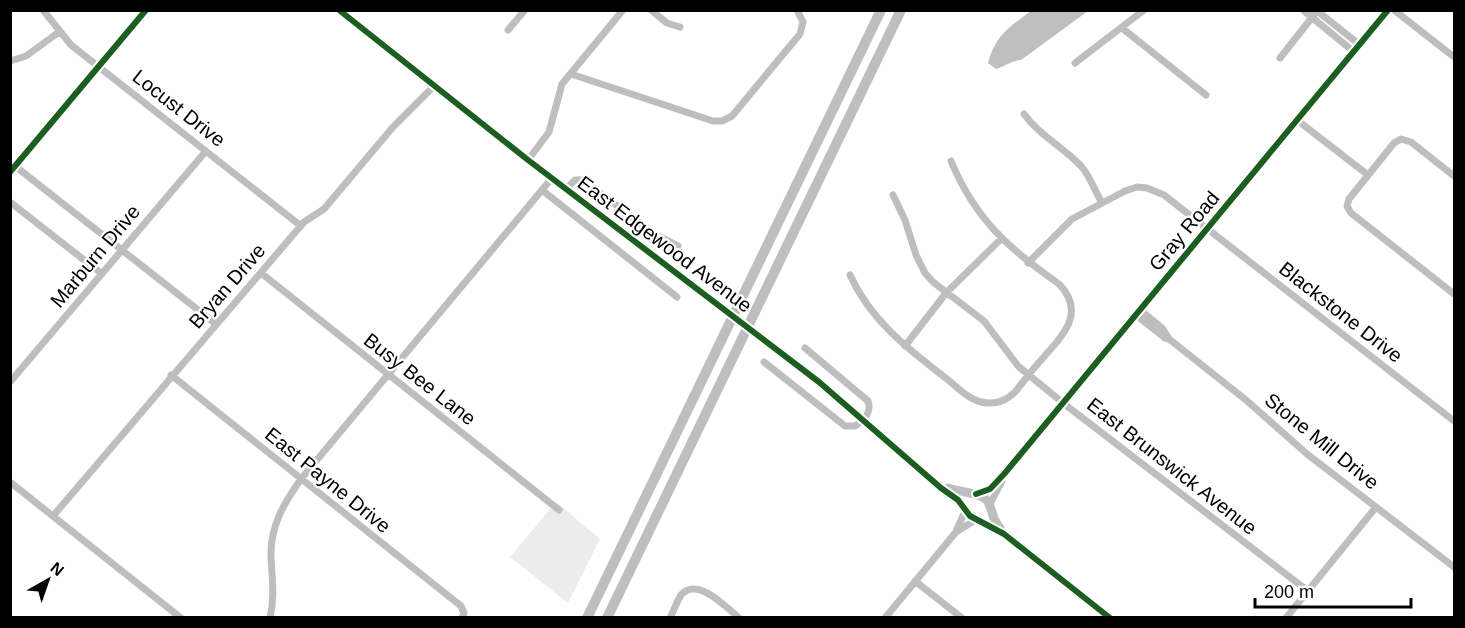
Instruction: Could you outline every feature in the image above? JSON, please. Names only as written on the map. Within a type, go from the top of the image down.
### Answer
[{"type":"highway","points":[[587,618],[881,10]]},
{"type":"highway","points":[[607,618],[901,10]]},
{"type":"main road","name":"East Edgewood Avenue","points":[[339,10],[528,160],[819,382],[966,509]]},
{"type":"main road","name":"East Edgewood Avenue","points":[[938,484],[960,492],[976,494]]},
{"type":"main road","points":[[1004,534],[993,519],[986,498],[976,494],[967,501],[966,509],[970,516],[1004,534],[1110,618]]},
{"type":"main road","points":[[976,519],[984,517],[989,506]]},
{"type":"street","name":"Locust Drive","points":[[43,10],[66,41],[301,226]]},
{"type":"street","points":[[146,10],[13,169],[122,249],[216,324]]},
{"type":"street","points":[[508,30],[525,10]]},
{"type":"street","points":[[528,160],[547,136],[559,90],[623,10]]},
{"type":"street","points":[[651,10],[667,23],[680,27]]},
{"type":"street","points":[[1076,63],[1144,10]]},
{"type":"street","points":[[1303,10],[1315,13],[1360,45]]},
{"type":"street","name":"Gray Road","points":[[976,494],[987,491],[1005,473],[1388,10]]},
{"type":"street","points":[[1394,10],[1455,57]]},
{"type":"street","points":[[571,74],[713,121],[724,121],[732,116],[800,34],[803,24],[799,13]]},
{"type":"street","points":[[1315,13],[1354,52]]},
{"type":"street","points":[[1280,58],[1315,13]]},
{"type":"street","points":[[1122,28],[1206,95]]},
{"type":"street","points":[[10,62],[24,57],[59,32]]},
{"type":"street","name":"Bryan Drive","points":[[53,516],[171,375],[301,226],[324,209],[393,128],[434,86]]},
{"type":"street","points":[[1024,114],[1032,126],[1084,169],[1102,203]]},
{"type":"street","points":[[1297,120],[1368,175]]},
{"type":"street","points":[[1455,176],[1411,142],[1402,139],[1394,143],[1349,199],[1347,206],[1352,213],[1455,294]]},
{"type":"street","name":"Marburn Drive","points":[[10,382],[206,151]]},
{"type":"street","points":[[850,275],[873,314],[905,346],[969,397],[982,403],[994,403],[1008,398],[1015,392],[1066,331],[1070,322],[1071,310],[1068,296],[1062,288],[1028,263],[1001,239],[974,206],[951,161]]},
{"type":"street","points":[[270,618],[273,591],[271,557],[273,533],[282,508],[301,479],[552,178]]},
{"type":"street","name":"East Edgewood Avenue","points":[[566,189],[575,180],[583,180],[656,235],[678,246]]},
{"type":"street","name":"Blackstone Drive","points":[[1028,263],[1072,219],[1130,189],[1151,189],[1164,195],[1455,421]]},
{"type":"street","name":"East Edgewood Avenue","points":[[542,190],[677,297]]},
{"type":"street","name":"East Brunswick Avenue","points":[[893,195],[905,220],[921,267],[933,282],[984,321],[1012,360],[1063,403],[1308,591]]},
{"type":"street","points":[[10,202],[102,274]]},
{"type":"street","points":[[905,346],[946,293],[1001,239]]},
{"type":"street","name":"Busy Bee Lane","points":[[261,273],[559,510]]},
{"type":"street","name":"Stone Mill Drive","points":[[1138,313],[1165,338],[1246,400],[1298,447],[1455,567]]},
{"type":"street","points":[[764,362],[845,426],[853,427],[863,420],[869,409],[868,401],[805,348]]},
{"type":"street","name":"East Payne Drive","points":[[171,375],[461,606],[462,614]]},
{"type":"street","name":"Gray Road","points":[[989,506],[1005,473]]},
{"type":"street","points":[[10,482],[181,618]]},
{"type":"street","points":[[1286,618],[1376,507]]},
{"type":"street","points":[[885,618],[956,532],[966,509]]},
{"type":"street","points":[[956,532],[976,519]]},
{"type":"street","points":[[915,581],[962,618]]},
{"type":"street","points":[[670,618],[681,596],[693,588],[702,589],[739,618]]},
{"type":"shaded area","points":[[1031,11],[1088,11],[1021,60],[996,69],[988,63],[999,38]]},
{"type":"shaded area","points":[[556,502],[600,539],[568,603],[510,557]]},
{"type":"cycle path","points":[[10,172],[146,10]]},
{"type":"cycle path","points":[[339,10],[528,160],[819,382],[941,488],[958,500],[970,516],[1004,534],[1110,618]]},
{"type":"cycle path","points":[[976,494],[990,489],[1005,473],[1388,10]]}]
